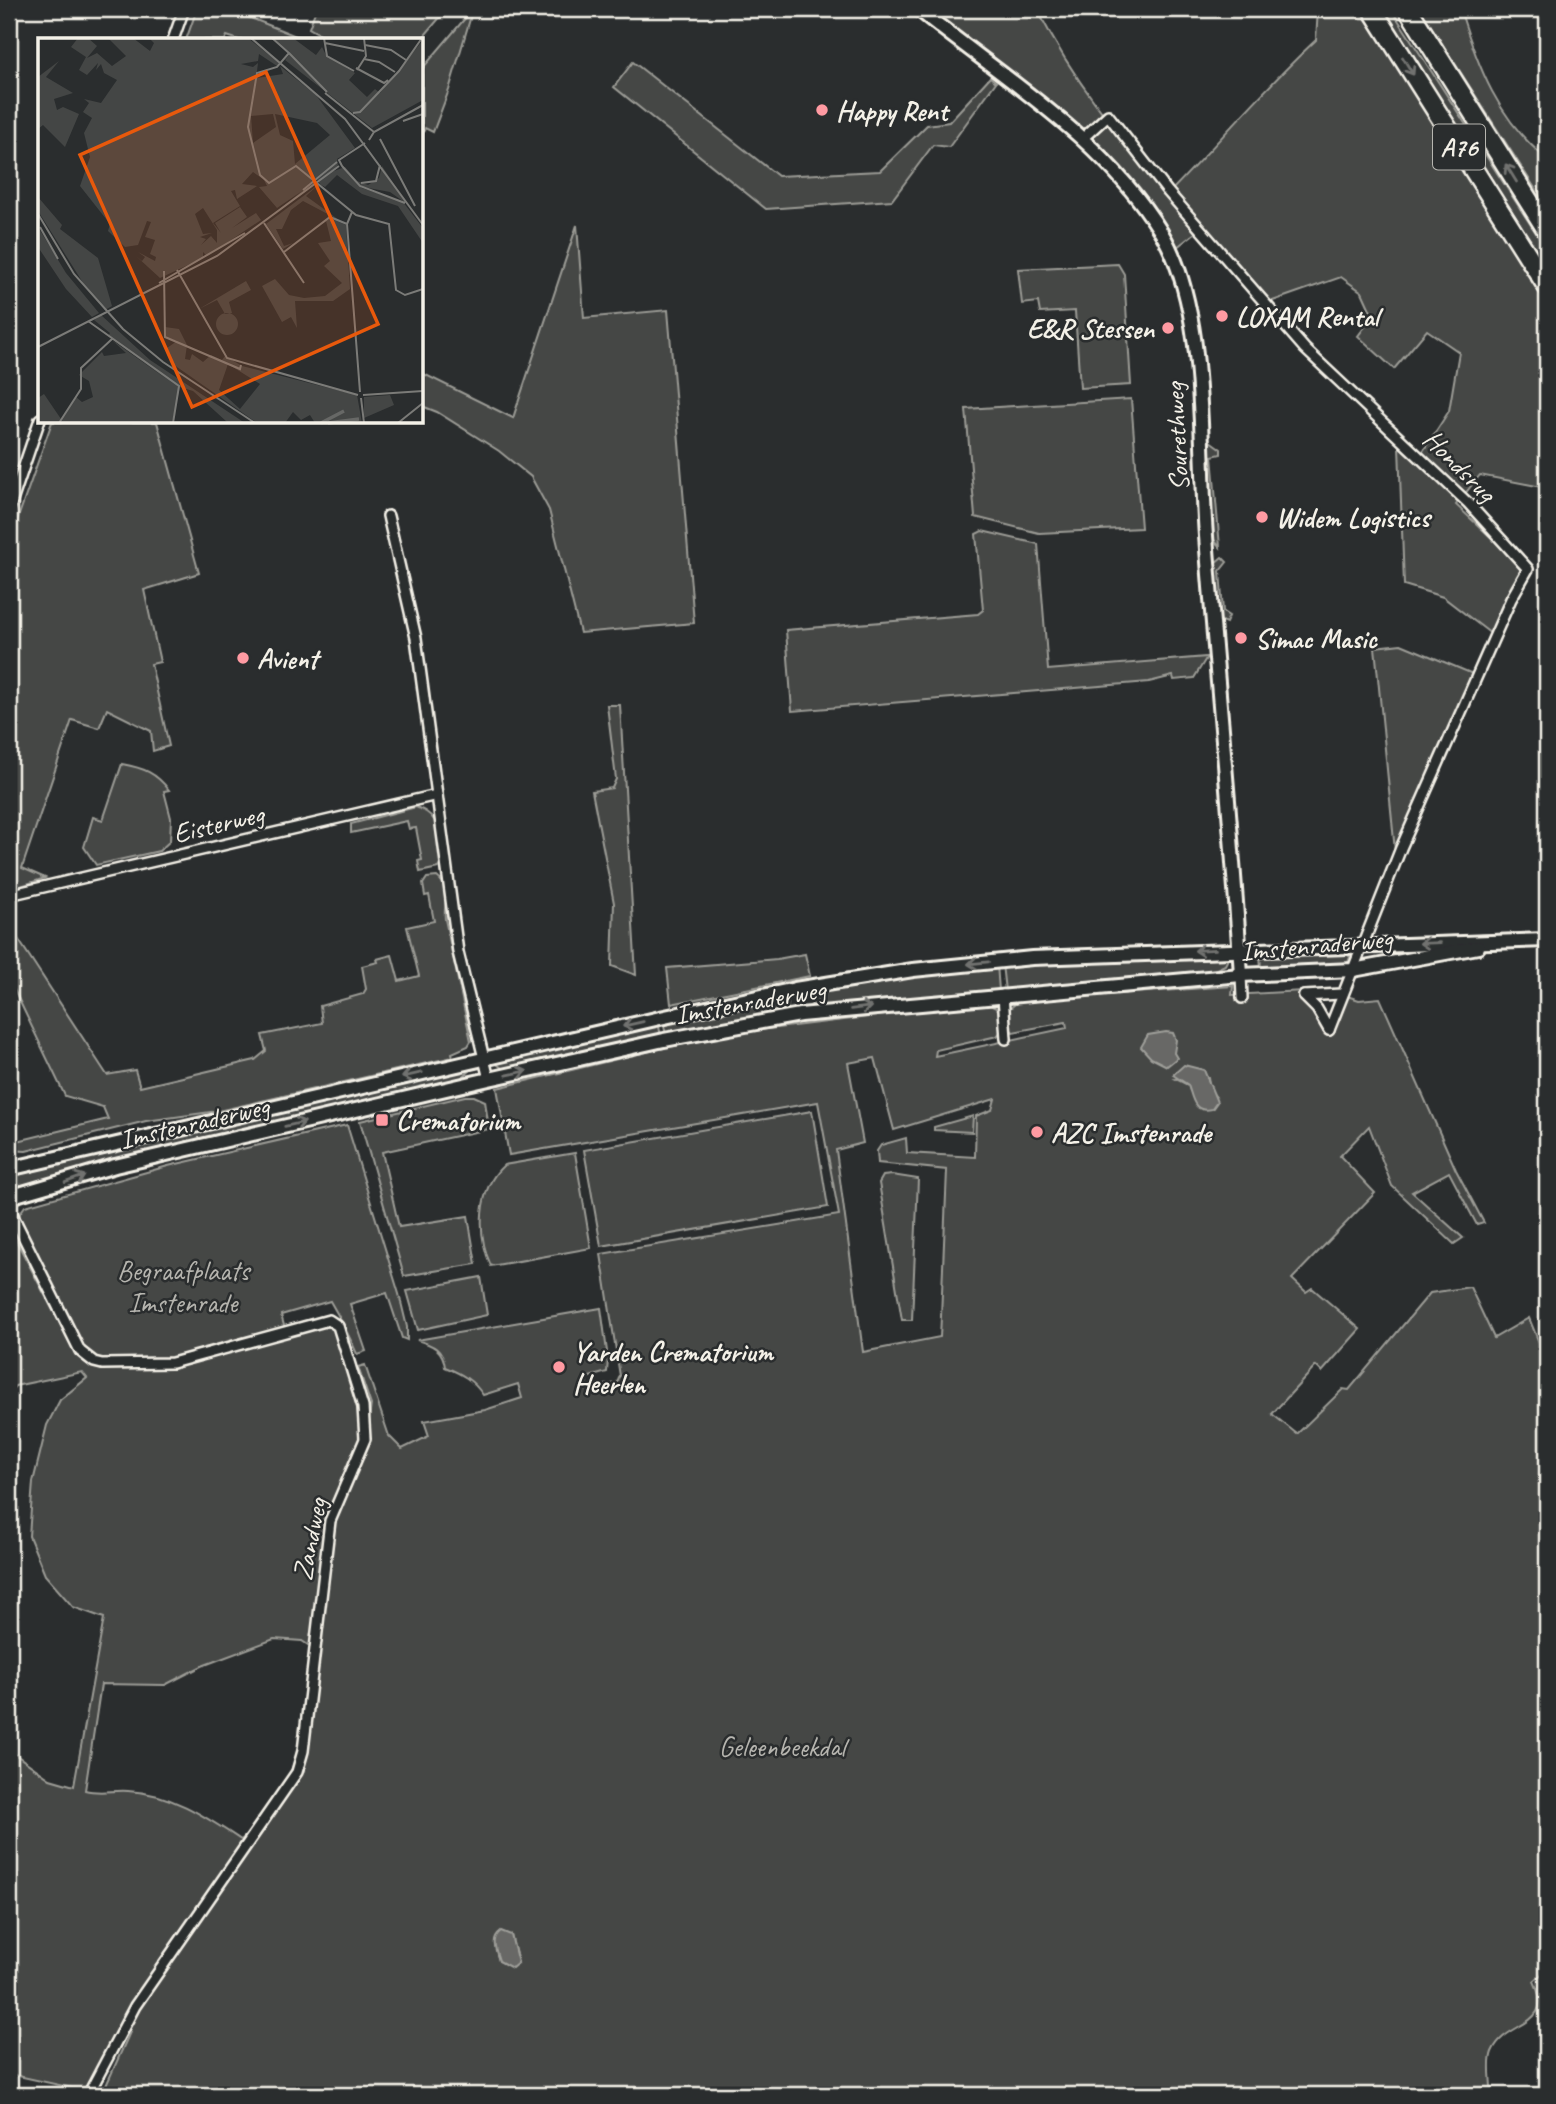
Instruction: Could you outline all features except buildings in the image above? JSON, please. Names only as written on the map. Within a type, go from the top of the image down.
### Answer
[{"type":"highway","name":"A76","points":[[1371,9],[1547,286]]},
{"type":"highway","name":"A76","points":[[1408,9],[1547,230]]},
{"type":"street","points":[[174,38],[184,9]]},
{"type":"street","name":"Sourethweg","points":[[918,9],[1082,139],[1121,176],[1172,251],[1194,339],[1206,532],[1241,975]]},
{"type":"street","name":"Hondsrug","points":[[1082,139],[1108,115],[1167,192],[1305,349],[1468,503],[1528,569],[1511,599],[1401,848],[1362,946]]},
{"type":"street","points":[[9,510],[38,424]]},
{"type":"street","points":[[388,516],[416,638],[458,952],[489,1079]]},
{"type":"street","name":"Eisterweg","points":[[9,895],[437,795]]},
{"type":"street","name":"Imstenraderweg","points":[[9,1197],[115,1166],[489,1079],[664,1040],[800,1015],[1241,975],[1353,970],[1513,940]]},
{"type":"street","name":"Imstenraderweg","points":[[9,1169],[782,992],[913,970],[1032,958],[1240,948],[1547,940]]},
{"type":"street","points":[[1341,994],[1304,996],[1317,1009],[1329,1030],[1362,946]]},
{"type":"street","points":[[1241,975],[1242,998]]},
{"type":"street","points":[[1003,995],[1006,1039]]},
{"type":"street","name":"Zandweg","points":[[9,1208],[80,1351],[94,1362],[153,1364],[183,1361],[329,1320],[338,1326],[363,1406],[365,1439],[333,1509],[327,1534],[303,1751],[297,1772],[135,2006],[88,2095]]},
{"type":"green space","points":[[197,9],[228,9],[301,38],[227,36],[187,38]]},
{"type":"green space","points":[[316,9],[447,9],[423,38],[326,38],[309,28]]},
{"type":"green space","points":[[473,9],[449,90],[433,132],[425,128],[424,130],[424,67]]},
{"type":"green space","points":[[928,9],[1037,9],[1066,60],[1097,106],[1169,193],[1316,40],[1318,9],[1360,9],[1547,295],[1547,488],[1480,475],[1456,505],[1525,569],[1495,637],[1443,597],[1404,585],[1399,446],[1416,462],[1449,411],[1459,352],[1427,330],[1394,369],[1358,336],[1373,316],[1362,292],[1341,277],[1267,303],[1200,229],[1172,251],[1121,176],[1013,77]]},
{"type":"green space","points":[[1381,9],[1391,9],[1547,250],[1547,266]]},
{"type":"green space","points":[[1420,9],[1460,9],[1474,51],[1503,110],[1530,144],[1547,159],[1547,207]]},
{"type":"green space","points":[[633,62],[778,176],[880,171],[927,125],[949,122],[990,77],[996,82],[949,147],[933,145],[892,200],[766,209],[614,87]]},
{"type":"green space","points":[[577,225],[584,318],[668,310],[694,623],[580,633],[549,510],[531,477],[499,451],[437,412],[424,407],[424,374],[513,418]]},
{"type":"green space","points":[[1118,264],[1124,274],[1131,385],[1080,388],[1075,311],[1040,313],[1038,302],[1022,304],[1018,269]]},
{"type":"green space","points":[[1131,399],[1141,528],[1039,533],[975,517],[966,409]]},
{"type":"green space","points":[[51,424],[158,424],[199,573],[144,590],[160,662],[151,664],[169,746],[153,751],[151,731],[107,709],[99,728],[72,720],[22,868],[45,878],[9,890],[9,543]]},
{"type":"green space","points":[[1210,441],[1221,449],[1221,454],[1212,456],[1220,547],[1213,539],[1206,446]]},
{"type":"green space","points":[[982,531],[1038,544],[1048,670],[1207,657],[1194,678],[1174,680],[1173,676],[1149,682],[792,711],[786,630],[978,614],[983,610],[976,534]]},
{"type":"green space","points":[[1222,557],[1227,562],[1220,571],[1223,612],[1229,616],[1226,623],[1219,620],[1215,563]]},
{"type":"green space","points":[[1401,644],[1473,674],[1395,851],[1375,647]]},
{"type":"green space","points":[[607,705],[620,705],[636,975],[612,966],[614,903],[592,791],[612,788],[616,779]]},
{"type":"green space","points":[[122,764],[149,772],[169,790],[164,791],[171,818],[170,841],[159,851],[96,865],[84,847],[93,817],[103,820]]},
{"type":"green space","points":[[416,807],[428,814],[436,825],[442,851],[438,868],[420,872],[418,861],[422,860],[416,828],[409,829],[407,821],[351,833],[351,824]]},
{"type":"green space","points":[[437,877],[446,891],[445,919],[471,1041],[468,1046],[452,1053],[453,1057],[218,1111],[146,1121],[26,1151],[9,1150],[9,1143],[108,1119],[103,1107],[65,1096],[9,979],[9,925],[107,1075],[135,1070],[140,1087],[255,1060],[266,1051],[262,1035],[322,1023],[320,1006],[363,994],[366,989],[362,966],[378,962],[377,959],[392,955],[399,981],[419,976],[407,927],[434,921],[429,895],[425,896],[423,884],[427,878]]},
{"type":"green space","points":[[1260,951],[1345,951],[1350,957],[1347,965],[1261,971]]},
{"type":"green space","points":[[805,954],[810,976],[671,1004],[667,968],[777,959]]},
{"type":"green space","points":[[1230,955],[1225,965],[1210,972],[1098,980],[1005,991],[1002,964]]},
{"type":"green space","points":[[997,964],[999,991],[815,1008],[808,1000],[813,990]]},
{"type":"green space","name":"Geleenbeekdal","points":[[1233,986],[1232,995],[1303,991],[1308,1005],[1337,1019],[1341,1004],[1347,996],[1359,1000],[1380,998],[1456,1170],[1484,1223],[1477,1225],[1449,1172],[1412,1192],[1463,1238],[1454,1244],[1392,1186],[1369,1126],[1340,1156],[1375,1193],[1292,1279],[1306,1292],[1312,1288],[1360,1329],[1322,1372],[1316,1366],[1272,1414],[1297,1434],[1343,1389],[1349,1390],[1430,1293],[1470,1287],[1494,1338],[1529,1318],[1547,1362],[1547,1969],[1534,1981],[1539,1996],[1539,2008],[1534,2016],[1499,2041],[1492,2052],[1491,2095],[106,2095],[109,2091],[105,2088],[130,2032],[127,2030],[86,2091],[9,2074],[9,1750],[50,1779],[74,1786],[104,1618],[73,1607],[45,1575],[29,1536],[33,1482],[47,1425],[60,1400],[87,1378],[82,1372],[15,1386],[9,1393],[9,1227],[77,1356],[88,1364],[117,1369],[144,1367],[207,1354],[321,1322],[336,1327],[344,1338],[366,1441],[371,1405],[358,1367],[365,1365],[389,1436],[402,1449],[429,1436],[424,1421],[485,1410],[522,1398],[518,1384],[483,1395],[467,1378],[445,1367],[442,1356],[436,1349],[417,1340],[601,1308],[608,1359],[607,1372],[586,1378],[587,1388],[617,1383],[620,1376],[601,1254],[839,1215],[818,1102],[509,1155],[497,1088],[659,1049],[751,1031],[986,1003],[998,1009],[1001,1031],[997,1036],[936,1050],[935,1056],[1067,1028],[1066,1022],[1013,1032],[1010,1028],[1009,1009],[1019,1001]],"holes":[[[875,1058],[894,1130],[995,1099],[992,1110],[976,1116],[975,1157],[907,1153],[906,1138],[881,1145],[877,1151],[878,1163],[947,1170],[940,1337],[863,1352],[836,1150],[863,1143],[848,1063]],[[1208,1077],[1210,1090],[1215,1096],[1190,1091],[1188,1085],[1176,1079]],[[274,1639],[302,1641],[311,1647],[302,1728],[289,1776],[278,1798],[241,1840],[201,1815],[159,1796],[128,1791],[85,1790],[101,1684],[165,1685],[202,1666]],[[511,1935],[518,1963],[499,1961],[497,1954]]]},
{"type":"green space","points":[[783,997],[788,1003],[787,1012],[666,1036],[663,1020]]},
{"type":"green space","points":[[658,1021],[661,1037],[506,1071],[494,1062]]},
{"type":"green space","points":[[475,1067],[461,1078],[311,1113],[266,1128],[9,1190],[9,1177],[12,1175],[165,1139],[209,1125]]},
{"type":"green space","points":[[474,1096],[485,1101],[489,1129],[382,1152],[399,1227],[468,1216],[476,1264],[404,1276],[360,1121]]},
{"type":"green space","points":[[812,1111],[828,1207],[601,1246],[584,1150]]},
{"type":"green space","points":[[973,1116],[972,1132],[934,1130],[934,1127]]},
{"type":"green space","name":"Begraafplaats Imstenrade","points":[[347,1125],[399,1294],[407,1327],[407,1340],[402,1338],[387,1293],[350,1304],[366,1351],[357,1354],[330,1301],[281,1315],[285,1329],[190,1358],[153,1362],[96,1360],[79,1343],[19,1224],[20,1213],[25,1206],[168,1166]]},
{"type":"green space","points":[[575,1153],[591,1248],[491,1266],[483,1241],[482,1213],[484,1199],[495,1175],[504,1165]]},
{"type":"green space","points":[[883,1176],[918,1179],[912,1320],[902,1320],[879,1183]]},
{"type":"green space","points":[[481,1277],[487,1315],[418,1330],[407,1291]]},
{"type":"shaded area","points":[[1173,1033],[1176,1040],[1174,1053],[1177,1058],[1167,1066],[1151,1058],[1141,1047],[1148,1035]]},
{"type":"shaded area","points":[[1184,1065],[1204,1070],[1217,1102],[1212,1109],[1197,1107],[1188,1085],[1173,1075]]},
{"type":"shaded area","points":[[501,1931],[511,1935],[518,1963],[512,1968],[499,1961],[496,1953],[495,1941]]},
{"type":"place","name":"Happy Rent","points":[[822,110]]},
{"type":"place","name":"LOXAM Rental","points":[[1222,316]]},
{"type":"place","name":"E&R Stessen","points":[[1168,328]]},
{"type":"place","name":"Widem Logistics","points":[[1262,517]]},
{"type":"place","name":"Simac Masic","points":[[1241,638]]},
{"type":"place","name":"Avient","points":[[243,658]]},
{"type":"place","name":"Crematorium","points":[[382,1120]]},
{"type":"place","name":"AZC Imstenrade","points":[[1037,1132]]},
{"type":"place","name":"Yarden Crematorium Heerlen","points":[[559,1367]]}]
